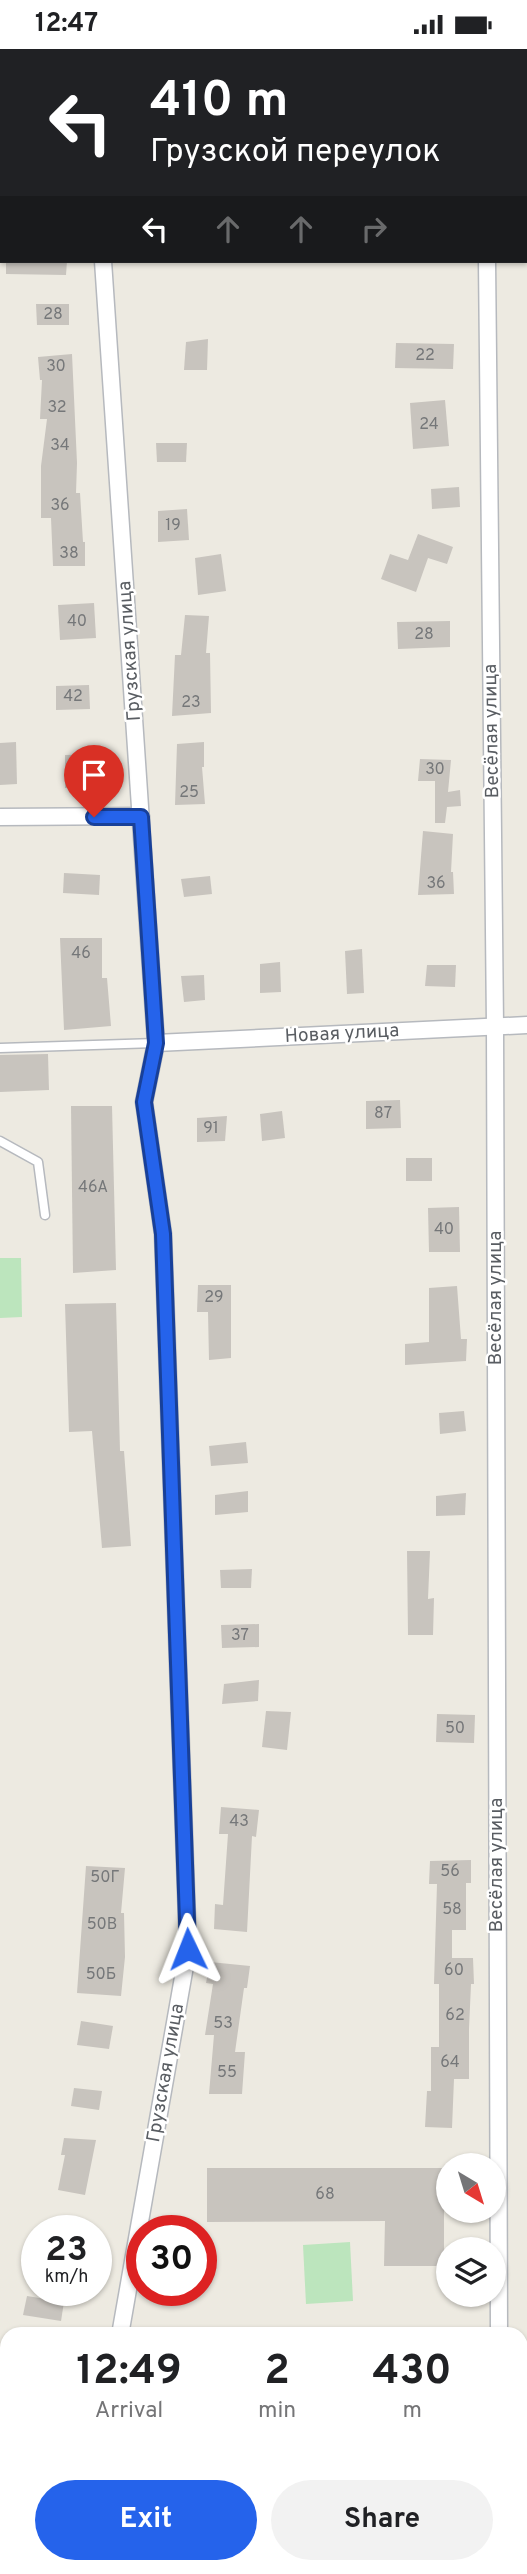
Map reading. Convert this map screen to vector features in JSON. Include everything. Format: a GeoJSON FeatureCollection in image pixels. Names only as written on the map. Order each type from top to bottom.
{"type":"FeatureCollection","features":[{"type":"Feature","properties":{"kind":"street","name":"Грузская улица"},"geometry":{"type":"LineString","coordinates":[[103,263],[156,1043],[144,1102],[163,1234],[188,1949],[121,2327]]}},
{"type":"Feature","properties":{"kind":"street","name":"Весёлая улица"},"geometry":{"type":"LineString","coordinates":[[487,263],[495,1026],[499,2327]]}},
{"type":"Feature","properties":{"kind":"street"},"geometry":{"type":"LineString","coordinates":[[0,817],[141,817]]}},
{"type":"Feature","properties":{"kind":"street","name":"Новая улица"},"geometry":{"type":"LineString","coordinates":[[156,1043],[527,1025]]}},
{"type":"Feature","properties":{"kind":"lane"},"geometry":{"type":"LineString","coordinates":[[0,1048],[156,1043]]}},
{"type":"Feature","properties":{"kind":"lane"},"geometry":{"type":"LineString","coordinates":[[0,1141],[38,1162],[46,1215]]}},
{"type":"Feature","properties":{"kind":"green space"},"geometry":{"type":"Polygon","coordinates":[[[0,1258],[21,1258],[22,1317],[0,1318],[0,1258]]]}},
{"type":"Feature","properties":{"kind":"green space"},"geometry":{"type":"Polygon","coordinates":[[[350,2242],[353,2301],[306,2304],[303,2245],[350,2242]]]}},
{"type":"Feature","properties":{"kind":"building"},"geometry":{"type":"Polygon","coordinates":[[[6,263],[67,263],[66,275],[6,274],[6,263]]]}},
{"type":"Feature","properties":{"kind":"building"},"geometry":{"type":"Polygon","coordinates":[[[36,304],[69,304],[69,325],[37,325],[36,304]]]}},
{"type":"Feature","properties":{"kind":"building"},"geometry":{"type":"Polygon","coordinates":[[[208,339],[207,370],[184,370],[186,342],[208,339]]]}},
{"type":"Feature","properties":{"kind":"building"},"geometry":{"type":"Polygon","coordinates":[[[396,343],[454,344],[453,369],[395,368],[396,343]]]}},
{"type":"Feature","properties":{"kind":"building"},"geometry":{"type":"Polygon","coordinates":[[[72,354],[76,493],[80,493],[85,566],[53,566],[51,518],[41,518],[41,466],[47,419],[40,419],[42,380],[38,357],[72,354]]]}},
{"type":"Feature","properties":{"kind":"building"},"geometry":{"type":"Polygon","coordinates":[[[445,400],[449,446],[413,449],[410,403],[445,400]]]}},
{"type":"Feature","properties":{"kind":"building"},"geometry":{"type":"Polygon","coordinates":[[[156,443],[187,443],[186,462],[157,462],[156,443]]]}},
{"type":"Feature","properties":{"kind":"building"},"geometry":{"type":"Polygon","coordinates":[[[459,487],[460,507],[432,509],[431,489],[459,487]]]}},
{"type":"Feature","properties":{"kind":"building"},"geometry":{"type":"Polygon","coordinates":[[[187,509],[189,540],[158,542],[158,511],[187,509]]]}},
{"type":"Feature","properties":{"kind":"building"},"geometry":{"type":"Polygon","coordinates":[[[418,534],[453,547],[447,564],[428,558],[416,592],[381,579],[390,554],[408,560],[418,534]]]}},
{"type":"Feature","properties":{"kind":"building"},"geometry":{"type":"Polygon","coordinates":[[[221,554],[226,591],[198,595],[195,558],[221,554]]]}},
{"type":"Feature","properties":{"kind":"building"},"geometry":{"type":"Polygon","coordinates":[[[94,603],[96,638],[60,640],[58,605],[94,603]]]}},
{"type":"Feature","properties":{"kind":"building"},"geometry":{"type":"Polygon","coordinates":[[[185,615],[209,616],[206,653],[210,653],[211,713],[172,716],[175,655],[181,655],[185,615]]]}},
{"type":"Feature","properties":{"kind":"building"},"geometry":{"type":"Polygon","coordinates":[[[450,621],[450,647],[398,649],[397,622],[450,621]]]}},
{"type":"Feature","properties":{"kind":"building"},"geometry":{"type":"Polygon","coordinates":[[[89,685],[90,709],[56,710],[56,686],[89,685]]]}},
{"type":"Feature","properties":{"kind":"building"},"geometry":{"type":"Polygon","coordinates":[[[16,742],[17,784],[0,785],[0,743],[16,742]]]}},
{"type":"Feature","properties":{"kind":"building"},"geometry":{"type":"Polygon","coordinates":[[[204,742],[202,767],[205,804],[175,805],[177,744],[204,742]]]}},
{"type":"Feature","properties":{"kind":"building"},"geometry":{"type":"Polygon","coordinates":[[[101,754],[103,787],[65,788],[65,755],[101,754]]]}},
{"type":"Feature","properties":{"kind":"building"},"geometry":{"type":"Polygon","coordinates":[[[420,759],[451,760],[448,792],[460,790],[461,806],[447,807],[445,823],[435,823],[435,781],[418,781],[420,759]]]}},
{"type":"Feature","properties":{"kind":"building"},"geometry":{"type":"Polygon","coordinates":[[[423,831],[453,834],[451,872],[454,894],[418,895],[423,831]]]}},
{"type":"Feature","properties":{"kind":"building"},"geometry":{"type":"Polygon","coordinates":[[[64,873],[100,875],[99,895],[63,893],[64,873]]]}},
{"type":"Feature","properties":{"kind":"building"},"geometry":{"type":"Polygon","coordinates":[[[210,876],[212,894],[184,897],[181,879],[210,876]]]}},
{"type":"Feature","properties":{"kind":"building"},"geometry":{"type":"Polygon","coordinates":[[[60,938],[102,938],[102,978],[107,978],[111,1026],[64,1030],[60,938]]]}},
{"type":"Feature","properties":{"kind":"building"},"geometry":{"type":"Polygon","coordinates":[[[362,949],[364,993],[347,994],[345,951],[362,949]]]}},
{"type":"Feature","properties":{"kind":"building"},"geometry":{"type":"Polygon","coordinates":[[[280,962],[281,992],[260,993],[260,964],[280,962]]]}},
{"type":"Feature","properties":{"kind":"building"},"geometry":{"type":"Polygon","coordinates":[[[427,965],[456,965],[455,987],[425,986],[427,965]]]}},
{"type":"Feature","properties":{"kind":"building"},"geometry":{"type":"Polygon","coordinates":[[[204,975],[205,1000],[184,1002],[181,976],[204,975]]]}},
{"type":"Feature","properties":{"kind":"building"},"geometry":{"type":"Polygon","coordinates":[[[48,1054],[49,1090],[0,1092],[0,1055],[48,1054]]]}},
{"type":"Feature","properties":{"kind":"building"},"geometry":{"type":"Polygon","coordinates":[[[400,1100],[401,1128],[366,1129],[366,1101],[400,1100]]]}},
{"type":"Feature","properties":{"kind":"building"},"geometry":{"type":"Polygon","coordinates":[[[71,1106],[112,1106],[116,1270],[73,1273],[71,1106]]]}},
{"type":"Feature","properties":{"kind":"building"},"geometry":{"type":"Polygon","coordinates":[[[282,1111],[285,1138],[262,1141],[260,1114],[282,1111]]]}},
{"type":"Feature","properties":{"kind":"building"},"geometry":{"type":"Polygon","coordinates":[[[227,1116],[225,1141],[197,1142],[197,1118],[227,1116]]]}},
{"type":"Feature","properties":{"kind":"building"},"geometry":{"type":"Polygon","coordinates":[[[406,1158],[432,1158],[432,1181],[406,1181],[406,1158]]]}},
{"type":"Feature","properties":{"kind":"building"},"geometry":{"type":"Polygon","coordinates":[[[459,1207],[460,1252],[429,1252],[428,1208],[459,1207]]]}},
{"type":"Feature","properties":{"kind":"building"},"geometry":{"type":"Polygon","coordinates":[[[198,1285],[231,1285],[231,1358],[209,1360],[208,1312],[197,1312],[198,1285]]]}},
{"type":"Feature","properties":{"kind":"building"},"geometry":{"type":"Polygon","coordinates":[[[457,1286],[461,1339],[467,1339],[466,1361],[405,1365],[405,1344],[429,1342],[429,1288],[457,1286]]]}},
{"type":"Feature","properties":{"kind":"building"},"geometry":{"type":"Polygon","coordinates":[[[116,1303],[120,1451],[124,1451],[131,1546],[102,1548],[92,1431],[69,1432],[65,1304],[116,1303]]]}},
{"type":"Feature","properties":{"kind":"building"},"geometry":{"type":"Polygon","coordinates":[[[464,1411],[466,1431],[440,1434],[439,1413],[464,1411]]]}},
{"type":"Feature","properties":{"kind":"building"},"geometry":{"type":"Polygon","coordinates":[[[246,1442],[248,1463],[211,1466],[209,1446],[246,1442]]]}},
{"type":"Feature","properties":{"kind":"building"},"geometry":{"type":"Polygon","coordinates":[[[248,1491],[248,1512],[215,1515],[215,1495],[248,1491]]]}},
{"type":"Feature","properties":{"kind":"building"},"geometry":{"type":"Polygon","coordinates":[[[466,1493],[465,1515],[436,1516],[436,1496],[466,1493]]]}},
{"type":"Feature","properties":{"kind":"building"},"geometry":{"type":"Polygon","coordinates":[[[407,1551],[430,1551],[428,1599],[434,1598],[433,1635],[408,1635],[407,1551]]]}},
{"type":"Feature","properties":{"kind":"building"},"geometry":{"type":"Polygon","coordinates":[[[252,1569],[251,1588],[221,1588],[220,1570],[252,1569]]]}},
{"type":"Feature","properties":{"kind":"building"},"geometry":{"type":"Polygon","coordinates":[[[259,1624],[259,1647],[222,1648],[221,1625],[259,1624]]]}},
{"type":"Feature","properties":{"kind":"building"},"geometry":{"type":"Polygon","coordinates":[[[259,1680],[258,1701],[222,1704],[224,1684],[259,1680]]]}},
{"type":"Feature","properties":{"kind":"building"},"geometry":{"type":"Polygon","coordinates":[[[266,1711],[291,1712],[287,1750],[262,1747],[266,1711]]]}},
{"type":"Feature","properties":{"kind":"building"},"geometry":{"type":"Polygon","coordinates":[[[437,1714],[475,1715],[474,1743],[436,1742],[437,1714]]]}},
{"type":"Feature","properties":{"kind":"building"},"geometry":{"type":"Polygon","coordinates":[[[221,1807],[259,1810],[256,1837],[252,1836],[247,1932],[214,1929],[215,1904],[223,1905],[228,1834],[219,1834],[221,1807]]]}},
{"type":"Feature","properties":{"kind":"building"},"geometry":{"type":"Polygon","coordinates":[[[471,1860],[471,1883],[466,1883],[466,1930],[452,1930],[452,1958],[473,1958],[469,2079],[454,2079],[452,2128],[425,2127],[427,2091],[431,2091],[431,2047],[439,2047],[439,1984],[434,1984],[437,1884],[429,1884],[430,1861],[471,1860]]]}},
{"type":"Feature","properties":{"kind":"building"},"geometry":{"type":"Polygon","coordinates":[[[86,1866],[125,1868],[121,1913],[124,1913],[125,1957],[121,1996],[77,1993],[86,1866]]]}},
{"type":"Feature","properties":{"kind":"building"},"geometry":{"type":"Polygon","coordinates":[[[210,1962],[250,1966],[247,1988],[244,1988],[235,2052],[245,2052],[242,2094],[209,2094],[214,2035],[205,2035],[213,1984],[206,1983],[210,1962]]]}},
{"type":"Feature","properties":{"kind":"building"},"geometry":{"type":"Polygon","coordinates":[[[81,2021],[113,2026],[109,2049],[77,2045],[81,2021]]]}},
{"type":"Feature","properties":{"kind":"building"},"geometry":{"type":"Polygon","coordinates":[[[74,2088],[102,2091],[99,2110],[71,2106],[74,2088]]]}},
{"type":"Feature","properties":{"kind":"building"},"geometry":{"type":"Polygon","coordinates":[[[64,2138],[96,2140],[85,2195],[58,2190],[65,2155],[61,2155],[64,2138]]]}},
{"type":"Feature","properties":{"kind":"building"},"geometry":{"type":"Polygon","coordinates":[[[207,2168],[436,2168],[436,2223],[444,2223],[444,2237],[436,2237],[436,2266],[384,2266],[385,2221],[217,2222],[217,2215],[207,2215],[207,2168]]]}},
{"type":"Feature","properties":{"kind":"building"},"geometry":{"type":"Polygon","coordinates":[[[25,2306],[63,2306],[61,2321],[23,2315],[25,2306]]]}},
{"type":"Feature","properties":{"kind":"route"},"geometry":{"type":"LineString","coordinates":[[94,817],[141,817],[156,1043],[144,1102],[163,1234],[188,1949]]}}]}
